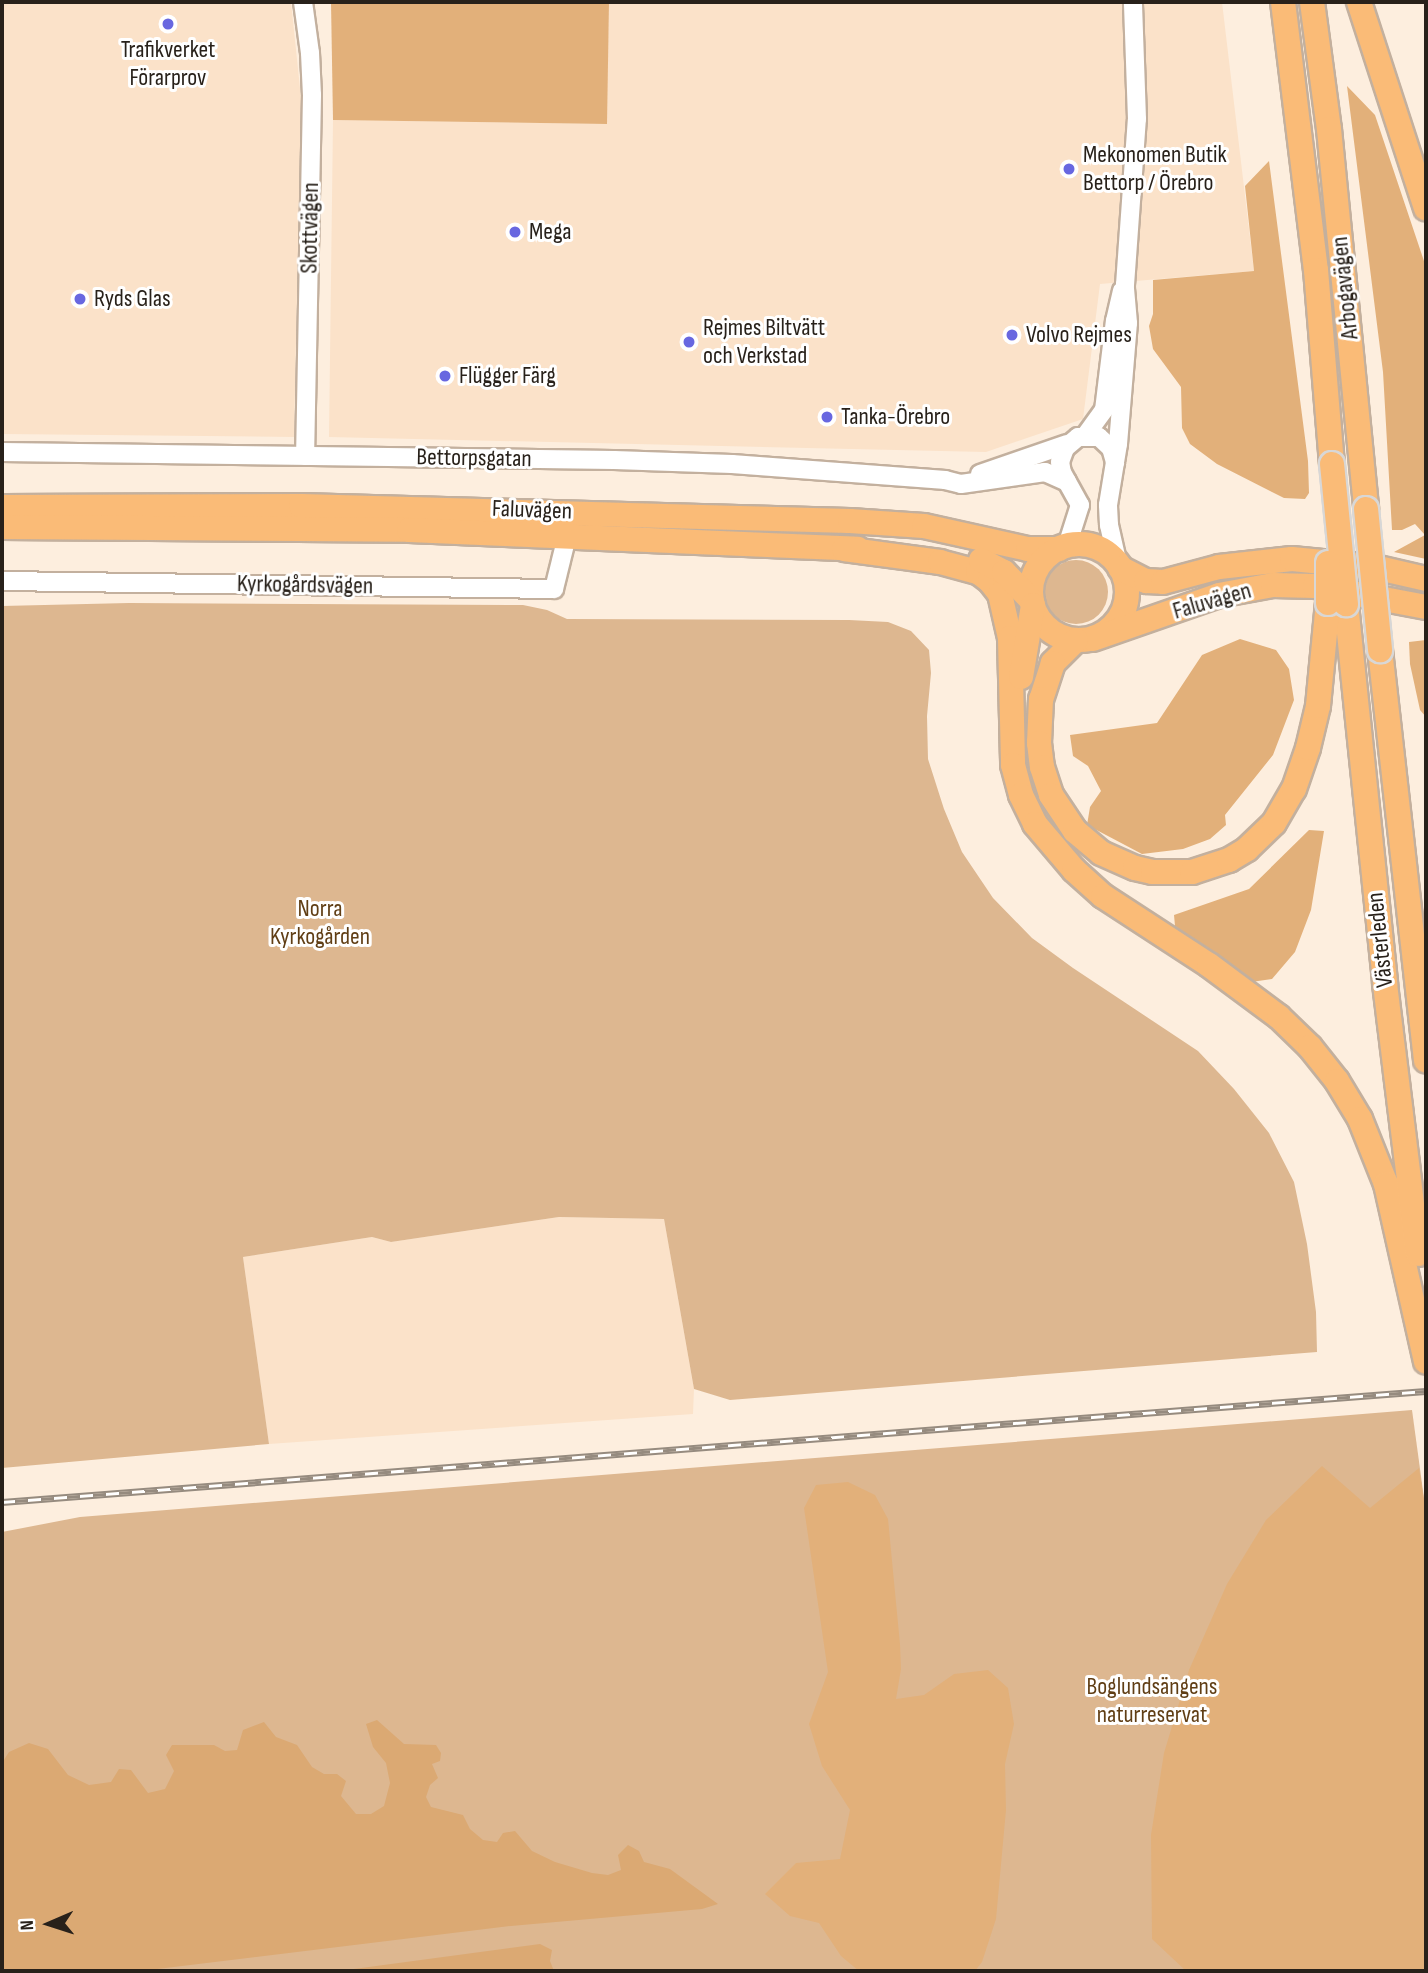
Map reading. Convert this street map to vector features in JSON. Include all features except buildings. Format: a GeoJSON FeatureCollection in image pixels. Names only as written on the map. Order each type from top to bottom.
{"type":"FeatureCollection","features":[{"type":"Feature","properties":{"kind":"highway","name":"Arbogavägen"},"geometry":{"type":"LineString","coordinates":[[1283,2],[1316,270],[1342,566]]}},
{"type":"Feature","properties":{"kind":"highway","name":"Arbogavägen"},"geometry":{"type":"LineString","coordinates":[[1312,2],[1331,142],[1375,579]]}},
{"type":"Feature","properties":{"kind":"highway"},"geometry":{"type":"LineString","coordinates":[[1359,2],[1426,208]]}},
{"type":"Feature","properties":{"kind":"highway"},"geometry":{"type":"LineString","coordinates":[[1012,716],[1029,640],[1035,572],[1045,558],[1063,547],[1094,547],[1119,566],[1126,589],[1122,613],[1108,630],[1085,639],[1053,663],[1041,699],[1039,743],[1042,767],[1051,795],[1075,831],[1101,853],[1135,868],[1153,872],[1192,872],[1211,868],[1247,849],[1274,823],[1294,789],[1318,706],[1337,604],[1332,464]]}},
{"type":"Feature","properties":{"kind":"highway","name":"Faluvägen"},"geometry":{"type":"LineString","coordinates":[[2,507],[275,517],[885,522],[956,531],[1028,549],[1063,547]]}},
{"type":"Feature","properties":{"kind":"highway","name":"Faluvägen"},"geometry":{"type":"LineString","coordinates":[[2,527],[275,517]]}},
{"type":"Feature","properties":{"kind":"highway","name":"Faluvägen"},"geometry":{"type":"LineString","coordinates":[[302,517],[567,536],[967,556],[1004,572],[1032,603]]}},
{"type":"Feature","properties":{"kind":"highway"},"geometry":{"type":"LineString","coordinates":[[844,549],[940,562],[978,572],[990,581],[1000,594],[1007,620],[1012,750],[1016,779],[1028,810],[1047,841],[1103,895],[1245,989],[1295,1032],[1324,1064],[1349,1100],[1398,1183]]}},
{"type":"Feature","properties":{"kind":"highway","name":"Faluvägen"},"geometry":{"type":"LineString","coordinates":[[1119,566],[1146,581],[1163,582],[1219,567],[1271,559],[1324,561],[1375,579]]}},
{"type":"Feature","properties":{"kind":"highway","name":"Västerleden"},"geometry":{"type":"LineString","coordinates":[[1342,566],[1337,604],[1385,984],[1398,1183],[1426,1314]]}},
{"type":"Feature","properties":{"kind":"highway"},"geometry":{"type":"LineString","coordinates":[[1375,579],[1426,579]]}},
{"type":"Feature","properties":{"kind":"highway"},"geometry":{"type":"LineString","coordinates":[[1375,579],[1426,607]]}},
{"type":"Feature","properties":{"kind":"highway","name":"Faluvägen"},"geometry":{"type":"LineString","coordinates":[[1085,639],[1250,587],[1375,579]]}},
{"type":"Feature","properties":{"kind":"highway","name":"Västerleden"},"geometry":{"type":"LineString","coordinates":[[1375,579],[1380,650],[1426,1060]]}},
{"type":"Feature","properties":{"kind":"highway"},"geometry":{"type":"LineString","coordinates":[[1032,603],[1046,627],[1060,636],[1085,639]]}},
{"type":"Feature","properties":{"kind":"highway"},"geometry":{"type":"LineString","coordinates":[[1403,1210],[1426,1363]]}},
{"type":"Feature","properties":{"kind":"street","name":"Skottvägen"},"geometry":{"type":"LineString","coordinates":[[303,2],[310,52],[312,95],[305,456]]}},
{"type":"Feature","properties":{"kind":"street"},"geometry":{"type":"LineString","coordinates":[[1119,566],[1108,515],[1128,323],[1125,285],[1138,119],[1133,2]]}},
{"type":"Feature","properties":{"kind":"street"},"geometry":{"type":"LineString","coordinates":[[1085,436],[1104,410],[1117,309],[1125,285]]}},
{"type":"Feature","properties":{"kind":"street","name":"Bettorpsgatan"},"geometry":{"type":"LineString","coordinates":[[945,480],[991,471],[1085,436]]}},
{"type":"Feature","properties":{"kind":"street"},"geometry":{"type":"LineString","coordinates":[[1085,436],[1099,437],[1107,443],[1115,462]]}},
{"type":"Feature","properties":{"kind":"street"},"geometry":{"type":"LineString","coordinates":[[1063,547],[1080,505],[1067,482],[1060,461],[1067,444]]}},
{"type":"Feature","properties":{"kind":"street","name":"Bettorpsgatan"},"geometry":{"type":"LineString","coordinates":[[2,452],[706,463],[972,484],[1045,472],[1067,482]]}},
{"type":"Feature","properties":{"kind":"street","name":"Kyrkogårdsvägen"},"geometry":{"type":"LineString","coordinates":[[2,581],[554,589],[567,536]]}},
{"type":"Feature","properties":{"kind":"shaded area"},"geometry":{"type":"Polygon","coordinates":[[[2,2],[291,2],[301,98],[294,437],[2,434],[2,2]]]}},
{"type":"Feature","properties":{"kind":"shaded area"},"geometry":{"type":"Polygon","coordinates":[[[331,2],[609,2],[607,124],[333,120],[331,2]]]}},
{"type":"Feature","properties":{"kind":"shaded area"},"geometry":{"type":"Polygon","coordinates":[[[609,2],[1222,2],[1254,271],[1100,284],[1083,419],[986,452],[329,437],[333,120],[606,124],[609,2]]]}},
{"type":"Feature","properties":{"kind":"shaded area"},"geometry":{"type":"Polygon","coordinates":[[[1347,86],[1375,115],[1426,267],[1426,559],[1394,552],[1425,535],[1415,524],[1402,530],[1392,530],[1383,372],[1347,86]]]}},
{"type":"Feature","properties":{"kind":"shaded area"},"geometry":{"type":"Polygon","coordinates":[[[1269,161],[1308,461],[1309,493],[1305,499],[1284,498],[1217,464],[1190,444],[1182,428],[1181,387],[1153,349],[1149,326],[1153,314],[1153,280],[1254,271],[1245,186],[1269,161]]]}},
{"type":"Feature","properties":{"kind":"shaded area"},"geometry":{"type":"Polygon","coordinates":[[[1240,639],[1276,650],[1289,669],[1294,700],[1273,755],[1225,815],[1226,825],[1210,839],[1183,849],[1142,854],[1087,825],[1090,807],[1101,791],[1088,766],[1073,756],[1070,735],[1157,723],[1202,655],[1240,639]]]}},
{"type":"Feature","properties":{"kind":"shaded area"},"geometry":{"type":"Polygon","coordinates":[[[1426,640],[1426,717],[1420,710],[1410,664],[1409,642],[1426,640]]]}},
{"type":"Feature","properties":{"kind":"shaded area"},"geometry":{"type":"Polygon","coordinates":[[[1309,830],[1324,831],[1311,910],[1295,952],[1272,979],[1251,982],[1175,926],[1174,915],[1249,889],[1309,830]]]}},
{"type":"Feature","properties":{"kind":"shaded area"},"geometry":{"type":"Polygon","coordinates":[[[559,1217],[664,1219],[694,1389],[693,1414],[269,1444],[243,1257],[372,1237],[391,1242],[559,1217]]]}},
{"type":"Feature","properties":{"kind":"shaded area"},"geometry":{"type":"Polygon","coordinates":[[[1322,1466],[1370,1508],[1419,1468],[1426,1513],[1426,1971],[1186,1971],[1152,1939],[1151,1835],[1164,1753],[1189,1670],[1227,1584],[1266,1520],[1322,1466]]]}},
{"type":"Feature","properties":{"kind":"shaded area"},"geometry":{"type":"Polygon","coordinates":[[[848,1482],[875,1495],[888,1519],[900,1644],[901,1669],[896,1699],[924,1695],[954,1674],[988,1670],[1008,1688],[1014,1724],[1005,1764],[1006,1810],[996,1919],[982,1962],[975,1971],[859,1971],[841,1956],[819,1923],[790,1916],[765,1894],[796,1863],[840,1859],[850,1810],[822,1766],[809,1724],[828,1672],[804,1508],[816,1485],[848,1482]]]}},
{"type":"Feature","properties":{"kind":"shaded area"},"geometry":{"type":"Polygon","coordinates":[[[377,1720],[404,1744],[436,1745],[441,1753],[440,1761],[432,1764],[438,1778],[430,1785],[426,1797],[431,1807],[463,1815],[470,1829],[483,1840],[497,1842],[503,1833],[515,1831],[532,1851],[555,1862],[608,1875],[621,1870],[618,1855],[628,1845],[639,1851],[644,1862],[670,1869],[718,1904],[702,1909],[511,1926],[141,1971],[2,1971],[2,1763],[9,1752],[29,1743],[48,1749],[68,1775],[89,1785],[111,1782],[119,1769],[131,1770],[148,1793],[165,1789],[174,1771],[166,1755],[172,1745],[214,1745],[225,1751],[237,1750],[243,1730],[264,1722],[276,1737],[297,1745],[312,1767],[324,1774],[337,1774],[346,1781],[341,1796],[356,1814],[371,1814],[384,1806],[390,1783],[386,1763],[373,1747],[366,1724],[377,1720]]]}},
{"type":"Feature","properties":{"kind":"shaded area"},"geometry":{"type":"Polygon","coordinates":[[[540,1944],[552,1950],[550,1961],[554,1971],[339,1971],[540,1944]]]}},
{"type":"Feature","properties":{"kind":"green space"},"geometry":{"type":"Polygon","coordinates":[[[1076,560],[1088,562],[1099,569],[1106,580],[1106,604],[1099,615],[1088,622],[1076,624],[1064,622],[1053,615],[1046,604],[1044,592],[1046,580],[1053,569],[1064,562],[1076,560]]]}},
{"type":"Feature","properties":{"kind":"green space","name":"Norra Kyrkogården"},"geometry":{"type":"Polygon","coordinates":[[[129,603],[523,605],[547,610],[567,619],[849,620],[888,622],[911,631],[929,650],[931,673],[927,716],[928,759],[944,809],[962,852],[993,898],[1032,938],[1198,1051],[1234,1089],[1269,1133],[1294,1182],[1307,1244],[1316,1312],[1317,1352],[730,1400],[694,1389],[664,1219],[559,1217],[391,1242],[372,1237],[243,1257],[269,1444],[2,1468],[2,606],[129,603]]]}},
{"type":"Feature","properties":{"kind":"green space","name":"Boglundsängens naturreservat"},"geometry":{"type":"Polygon","coordinates":[[[1412,1410],[1426,1513],[1426,1971],[2,1971],[2,1532],[80,1517],[1412,1410]]]}},
{"type":"Feature","properties":{"kind":"railway"},"geometry":{"type":"LineString","coordinates":[[2,1502],[1426,1391]]}},
{"type":"Feature","properties":{"kind":"place","name":"Trafikverket Förarprov"},"geometry":{"type":"Point","coordinates":[168,24]}},
{"type":"Feature","properties":{"kind":"place","name":"Mekonomen Butik Bettorp / Örebro"},"geometry":{"type":"Point","coordinates":[1069,169]}},
{"type":"Feature","properties":{"kind":"place","name":"Mega"},"geometry":{"type":"Point","coordinates":[515,232]}},
{"type":"Feature","properties":{"kind":"place","name":"Ryds Glas"},"geometry":{"type":"Point","coordinates":[80,299]}},
{"type":"Feature","properties":{"kind":"place","name":"Volvo Rejmes"},"geometry":{"type":"Point","coordinates":[1012,335]}},
{"type":"Feature","properties":{"kind":"place","name":"Rejmes Biltvätt och Verkstad"},"geometry":{"type":"Point","coordinates":[689,342]}},
{"type":"Feature","properties":{"kind":"place","name":"Flügger Färg"},"geometry":{"type":"Point","coordinates":[445,376]}},
{"type":"Feature","properties":{"kind":"place","name":"Tanka-Örebro"},"geometry":{"type":"Point","coordinates":[827,417]}}]}
